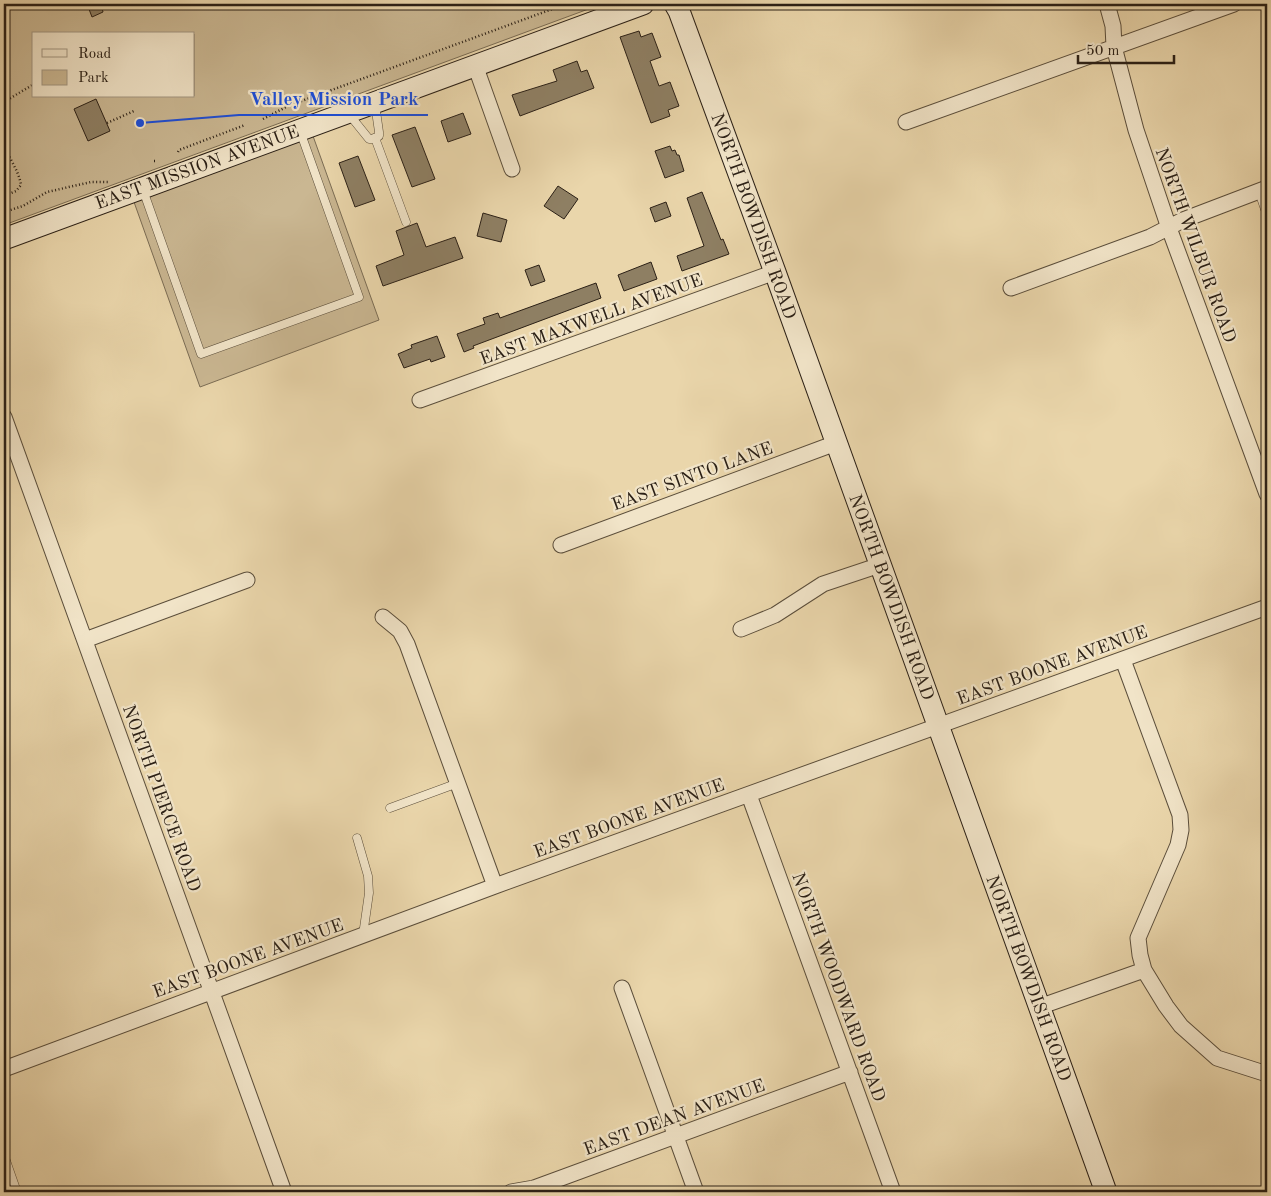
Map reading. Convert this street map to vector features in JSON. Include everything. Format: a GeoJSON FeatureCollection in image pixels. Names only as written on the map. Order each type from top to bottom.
{"type":"FeatureCollection","features":[{"type":"Feature","properties":{"kind":"street","name":"EAST MISSION AVENUE"},"geometry":{"type":"LineString","coordinates":[[4,238],[643,4]]}},
{"type":"Feature","properties":{"kind":"street","name":"NORTH BOWDISH ROAD"},"geometry":{"type":"LineString","coordinates":[[675,4],[679,10],[775,272],[1106,1192]]}},
{"type":"Feature","properties":{"kind":"street","name":"NORTH WILBUR ROAD"},"geometry":{"type":"LineString","coordinates":[[1107,4],[1113,26],[1114,47],[1136,130],[1169,228],[1261,458],[1267,494]]}},
{"type":"Feature","properties":{"kind":"street"},"geometry":{"type":"LineString","coordinates":[[906,122],[1234,4]]}},
{"type":"Feature","properties":{"kind":"street"},"geometry":{"type":"LineString","coordinates":[[475,65],[512,169]]}},
{"type":"Feature","properties":{"kind":"street"},"geometry":{"type":"LineString","coordinates":[[1011,288],[1150,236],[1183,220],[1263,190]]}},
{"type":"Feature","properties":{"kind":"street","name":"EAST MAXWELL AVENUE"},"geometry":{"type":"LineString","coordinates":[[420,400],[775,272]]}},
{"type":"Feature","properties":{"kind":"street","name":"NORTH PIERCE ROAD"},"geometry":{"type":"LineString","coordinates":[[5,425],[85,640],[284,1192]]}},
{"type":"Feature","properties":{"kind":"street","name":"EAST SINTO LANE"},"geometry":{"type":"LineString","coordinates":[[560,545],[836,442]]}},
{"type":"Feature","properties":{"kind":"street"},"geometry":{"type":"LineString","coordinates":[[741,629],[775,615],[823,584],[880,565]]}},
{"type":"Feature","properties":{"kind":"street"},"geometry":{"type":"LineString","coordinates":[[85,640],[247,580]]}},
{"type":"Feature","properties":{"kind":"street","name":"EAST BOONE AVENUE"},"geometry":{"type":"LineString","coordinates":[[4,1069],[495,886],[749,796],[1267,606]]}},
{"type":"Feature","properties":{"kind":"street"},"geometry":{"type":"LineString","coordinates":[[383,618],[400,631],[407,644],[495,886]]}},
{"type":"Feature","properties":{"kind":"street"},"geometry":{"type":"LineString","coordinates":[[1123,660],[1180,815],[1181,830],[1178,845],[1138,938],[1144,970],[1181,1026],[1217,1058],[1267,1074]]}},
{"type":"Feature","properties":{"kind":"street","name":"NORTH WOODWARD ROAD"},"geometry":{"type":"LineString","coordinates":[[749,796],[893,1192]]}},
{"type":"Feature","properties":{"kind":"street"},"geometry":{"type":"LineString","coordinates":[[1039,1007],[1144,970]]}},
{"type":"Feature","properties":{"kind":"street"},"geometry":{"type":"LineString","coordinates":[[622,988],[696,1192]]}},
{"type":"Feature","properties":{"kind":"street","name":"EAST DEAN AVENUE"},"geometry":{"type":"LineString","coordinates":[[511,1192],[534,1188],[850,1072]]}},
{"type":"Feature","properties":{"kind":"lane"},"geometry":{"type":"LineString","coordinates":[[346,112],[369,139],[375,138],[379,136],[379,132],[374,102]]}},
{"type":"Feature","properties":{"kind":"lane"},"geometry":{"type":"LineString","coordinates":[[142,187],[201,354],[359,297],[299,129]]}},
{"type":"Feature","properties":{"kind":"lane"},"geometry":{"type":"LineString","coordinates":[[375,138],[406,222]]}},
{"type":"Feature","properties":{"kind":"lane"},"geometry":{"type":"LineString","coordinates":[[1263,190],[1267,215]]}},
{"type":"Feature","properties":{"kind":"lane"},"geometry":{"type":"LineString","coordinates":[[390,808],[458,783]]}},
{"type":"Feature","properties":{"kind":"lane"},"geometry":{"type":"LineString","coordinates":[[357,838],[368,876],[363,935]]}},
{"type":"Feature","properties":{"kind":"lane"},"geometry":{"type":"LineString","coordinates":[[4,1155],[17,1192]]}},
{"type":"Feature","properties":{"kind":"path"},"geometry":{"type":"LineString","coordinates":[[552,9],[555,4]]}},
{"type":"Feature","properties":{"kind":"path"},"geometry":{"type":"LineString","coordinates":[[262,119],[288,106],[566,4]]}},
{"type":"Feature","properties":{"kind":"path"},"geometry":{"type":"LineString","coordinates":[[4,102],[32,85]]}},
{"type":"Feature","properties":{"kind":"path"},"geometry":{"type":"LineString","coordinates":[[107,123],[134,111]]}},
{"type":"Feature","properties":{"kind":"path"},"geometry":{"type":"LineString","coordinates":[[178,152],[245,125]]}},
{"type":"Feature","properties":{"kind":"path"},"geometry":{"type":"LineString","coordinates":[[4,130],[6,150],[20,185],[16,191],[4,196]]}},
{"type":"Feature","properties":{"kind":"path"},"geometry":{"type":"LineString","coordinates":[[4,212],[23,206],[47,192],[91,182],[112,182]]}},
{"type":"Feature","properties":{"kind":"green space"},"geometry":{"type":"Polygon","coordinates":[[[4,4],[602,4],[4,225],[4,4]]]}},
{"type":"Feature","properties":{"kind":"green space"},"geometry":{"type":"Polygon","coordinates":[[[313,136],[379,320],[200,387],[134,202],[313,136]]]}},
{"type":"Feature","properties":{"kind":"building"},"geometry":{"type":"Polygon","coordinates":[[[87,4],[101,4],[103,12],[92,17],[87,4]]]}},
{"type":"Feature","properties":{"kind":"building"},"geometry":{"type":"Polygon","coordinates":[[[639,31],[641,37],[652,33],[661,57],[650,61],[659,86],[670,82],[679,106],[668,110],[670,116],[651,123],[620,37],[639,31]]]}},
{"type":"Feature","properties":{"kind":"building"},"geometry":{"type":"Polygon","coordinates":[[[577,61],[581,72],[587,70],[594,88],[520,116],[512,95],[557,81],[553,70],[577,61]]]}},
{"type":"Feature","properties":{"kind":"building"},"geometry":{"type":"Polygon","coordinates":[[[96,99],[110,131],[88,141],[74,109],[96,99]]]}},
{"type":"Feature","properties":{"kind":"building"},"geometry":{"type":"Polygon","coordinates":[[[463,113],[471,134],[448,142],[441,121],[463,113]]]}},
{"type":"Feature","properties":{"kind":"building"},"geometry":{"type":"Polygon","coordinates":[[[415,127],[435,179],[412,187],[392,135],[415,127]]]}},
{"type":"Feature","properties":{"kind":"building"},"geometry":{"type":"Polygon","coordinates":[[[670,146],[672,151],[675,150],[677,155],[679,155],[684,171],[665,178],[655,151],[670,146]]]}},
{"type":"Feature","properties":{"kind":"building"},"geometry":{"type":"Polygon","coordinates":[[[358,156],[375,200],[355,207],[339,163],[358,156]]]}},
{"type":"Feature","properties":{"kind":"building"},"geometry":{"type":"Polygon","coordinates":[[[558,186],[578,199],[564,219],[544,206],[558,186]]]}},
{"type":"Feature","properties":{"kind":"building"},"geometry":{"type":"Polygon","coordinates":[[[702,192],[721,240],[723,239],[729,254],[682,271],[677,256],[704,246],[687,198],[702,192]]]}},
{"type":"Feature","properties":{"kind":"building"},"geometry":{"type":"Polygon","coordinates":[[[666,202],[671,216],[655,222],[650,208],[666,202]]]}},
{"type":"Feature","properties":{"kind":"building"},"geometry":{"type":"Polygon","coordinates":[[[483,213],[507,220],[501,242],[477,236],[483,213]]]}},
{"type":"Feature","properties":{"kind":"building"},"geometry":{"type":"Polygon","coordinates":[[[417,223],[426,247],[455,237],[463,258],[383,286],[376,266],[404,255],[396,231],[417,223]]]}},
{"type":"Feature","properties":{"kind":"building"},"geometry":{"type":"Polygon","coordinates":[[[651,262],[657,279],[624,291],[618,275],[651,262]]]}},
{"type":"Feature","properties":{"kind":"building"},"geometry":{"type":"Polygon","coordinates":[[[539,265],[545,281],[531,286],[525,270],[539,265]]]}},
{"type":"Feature","properties":{"kind":"building"},"geometry":{"type":"Polygon","coordinates":[[[596,283],[601,298],[473,346],[474,348],[464,352],[457,334],[485,324],[483,318],[498,313],[500,318],[596,283]]]}},
{"type":"Feature","properties":{"kind":"building"},"geometry":{"type":"Polygon","coordinates":[[[437,336],[445,357],[431,362],[430,359],[404,368],[398,354],[412,348],[411,345],[437,336]]]}},
{"type":"Feature","properties":{"kind":"place","name":"Valley Mission Park"},"geometry":{"type":"Point","coordinates":[140,123]}}]}
